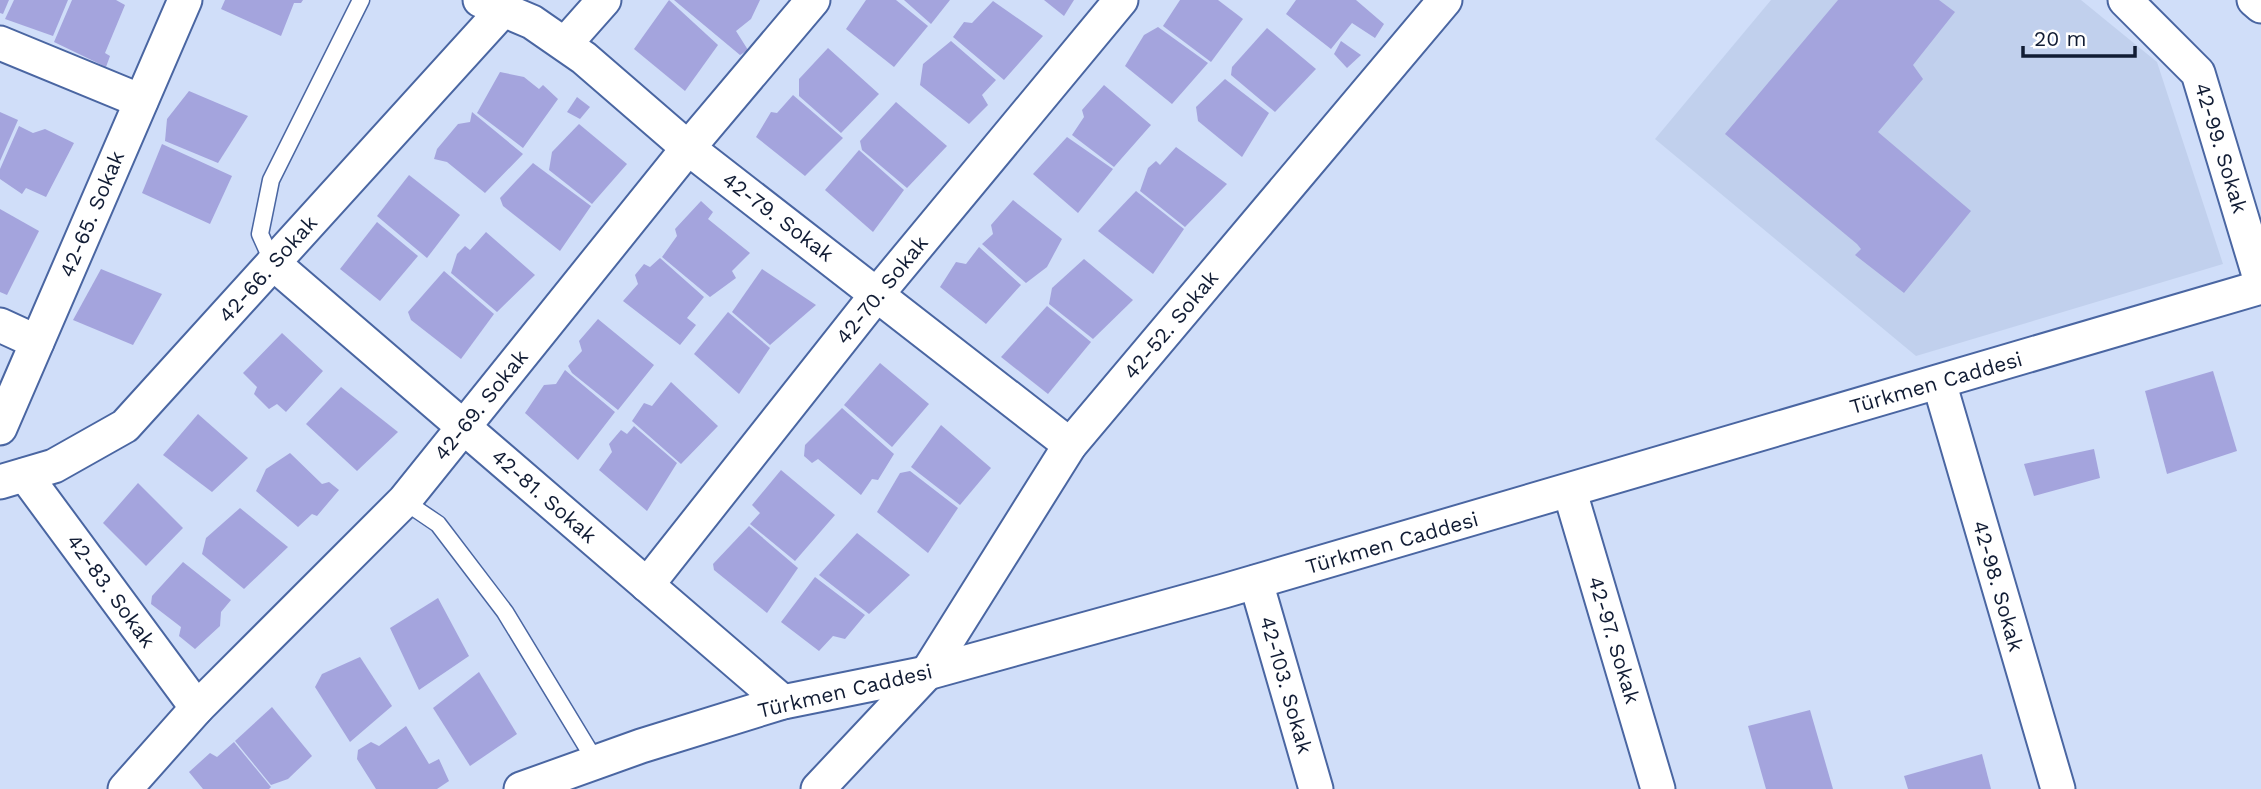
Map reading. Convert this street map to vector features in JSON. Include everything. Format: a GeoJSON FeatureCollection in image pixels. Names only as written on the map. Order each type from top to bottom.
{"type":"FeatureCollection","features":[{"type":"Feature","properties":{"kind":"street","name":"42-65. Sokak"},"geometry":{"type":"LineString","coordinates":[[0,428],[185,0]]}},
{"type":"Feature","properties":{"kind":"street","name":"42-69. Sokak"},"geometry":{"type":"LineString","coordinates":[[125,789],[197,708],[404,501],[688,148],[813,0]]}},
{"type":"Feature","properties":{"kind":"street","name":"42-70. Sokak"},"geometry":{"type":"LineString","coordinates":[[647,585],[878,293],[1121,0]]}},
{"type":"Feature","properties":{"kind":"street","name":"42-52. Sokak"},"geometry":{"type":"LineString","coordinates":[[818,789],[927,673],[1070,445],[1445,0]]}},
{"type":"Feature","properties":{"kind":"street","name":"42-99. Sokak"},"geometry":{"type":"LineString","coordinates":[[2125,0],[2198,73],[2261,285]]}},
{"type":"Feature","properties":{"kind":"street"},"geometry":{"type":"LineString","coordinates":[[2254,0],[2261,6]]}},
{"type":"Feature","properties":{"kind":"street"},"geometry":{"type":"LineString","coordinates":[[565,44],[602,1]]}},
{"type":"Feature","properties":{"kind":"street","name":"42-66. Sokak"},"geometry":{"type":"LineString","coordinates":[[12,478],[54,467],[125,426],[273,263],[492,5]]}},
{"type":"Feature","properties":{"kind":"street","name":"42-79. Sokak"},"geometry":{"type":"LineString","coordinates":[[492,5],[532,22],[565,44],[688,148],[878,293],[1070,445]]}},
{"type":"Feature","properties":{"kind":"street"},"geometry":{"type":"LineString","coordinates":[[0,43],[141,101]]}},
{"type":"Feature","properties":{"kind":"street","name":"42-81. Sokak"},"geometry":{"type":"LineString","coordinates":[[273,263],[783,702]]}},
{"type":"Feature","properties":{"kind":"street","name":"Türkmen Caddesi"},"geometry":{"type":"LineString","coordinates":[[521,789],[783,702],[927,673],[1256,582],[1570,492],[2261,285]]}},
{"type":"Feature","properties":{"kind":"street"},"geometry":{"type":"LineString","coordinates":[[0,325],[37,342]]}},
{"type":"Feature","properties":{"kind":"street","name":"42-98. Sokak"},"geometry":{"type":"LineString","coordinates":[[1939,382],[2058,789]]}},
{"type":"Feature","properties":{"kind":"street","name":"42-83. Sokak"},"geometry":{"type":"LineString","coordinates":[[12,478],[197,708]]}},
{"type":"Feature","properties":{"kind":"street","name":"42-97. Sokak"},"geometry":{"type":"LineString","coordinates":[[1570,492],[1658,789]]}},
{"type":"Feature","properties":{"kind":"street","name":"42-103. Sokak"},"geometry":{"type":"LineString","coordinates":[[1256,582],[1316,789]]}},
{"type":"Feature","properties":{"kind":"lane"},"geometry":{"type":"LineString","coordinates":[[273,263],[260,234],[271,180],[361,0]]}},
{"type":"Feature","properties":{"kind":"lane"},"geometry":{"type":"LineString","coordinates":[[404,501],[438,524],[505,612],[596,762]]}},
{"type":"Feature","properties":{"kind":"shaded area"},"geometry":{"type":"Polygon","coordinates":[[[1771,0],[2081,0],[2157,62],[2223,264],[1916,356],[1655,139],[1771,0]]]}},
{"type":"Feature","properties":{"kind":"building"},"geometry":{"type":"Polygon","coordinates":[[[0,0],[9,0],[3,14],[0,13],[0,0]]]}},
{"type":"Feature","properties":{"kind":"building"},"geometry":{"type":"Polygon","coordinates":[[[14,0],[68,0],[53,36],[5,19],[14,0]]]}},
{"type":"Feature","properties":{"kind":"building"},"geometry":{"type":"Polygon","coordinates":[[[72,0],[116,0],[125,5],[105,53],[110,56],[106,67],[54,42],[72,0]]]}},
{"type":"Feature","properties":{"kind":"building"},"geometry":{"type":"Polygon","coordinates":[[[225,0],[303,0],[301,3],[294,3],[281,36],[221,9],[225,0]]]}},
{"type":"Feature","properties":{"kind":"building"},"geometry":{"type":"Polygon","coordinates":[[[669,0],[718,45],[685,91],[634,49],[669,0]]]}},
{"type":"Feature","properties":{"kind":"building"},"geometry":{"type":"Polygon","coordinates":[[[674,0],[760,0],[751,19],[736,31],[748,50],[740,55],[674,0]]]}},
{"type":"Feature","properties":{"kind":"building"},"geometry":{"type":"Polygon","coordinates":[[[866,0],[896,0],[928,26],[894,67],[846,29],[866,0]]]}},
{"type":"Feature","properties":{"kind":"building"},"geometry":{"type":"Polygon","coordinates":[[[904,0],[950,0],[931,24],[904,0]]]}},
{"type":"Feature","properties":{"kind":"building"},"geometry":{"type":"Polygon","coordinates":[[[1044,0],[1074,0],[1064,16],[1044,0]]]}},
{"type":"Feature","properties":{"kind":"building"},"geometry":{"type":"Polygon","coordinates":[[[1180,0],[1218,0],[1243,19],[1211,62],[1163,26],[1180,0]]]}},
{"type":"Feature","properties":{"kind":"building"},"geometry":{"type":"Polygon","coordinates":[[[1296,0],[1356,0],[1384,24],[1375,38],[1352,23],[1331,49],[1286,14],[1296,0]]]}},
{"type":"Feature","properties":{"kind":"building"},"geometry":{"type":"Polygon","coordinates":[[[1838,0],[1939,0],[1955,12],[1913,65],[1923,79],[1878,132],[1971,211],[1904,293],[1855,255],[1861,249],[1857,244],[1725,134],[1838,0]]]}},
{"type":"Feature","properties":{"kind":"building"},"geometry":{"type":"Polygon","coordinates":[[[993,1],[1043,36],[1004,80],[953,37],[964,22],[972,23],[993,1]]]}},
{"type":"Feature","properties":{"kind":"building"},"geometry":{"type":"Polygon","coordinates":[[[1158,27],[1208,63],[1172,104],[1125,66],[1144,35],[1158,27]]]}},
{"type":"Feature","properties":{"kind":"building"},"geometry":{"type":"Polygon","coordinates":[[[1267,28],[1316,69],[1275,112],[1231,75],[1232,67],[1267,28]]]}},
{"type":"Feature","properties":{"kind":"building"},"geometry":{"type":"Polygon","coordinates":[[[951,41],[996,80],[982,95],[988,105],[969,124],[920,85],[923,64],[951,41]]]}},
{"type":"Feature","properties":{"kind":"building"},"geometry":{"type":"Polygon","coordinates":[[[1341,41],[1361,55],[1347,68],[1334,54],[1341,41]]]}},
{"type":"Feature","properties":{"kind":"building"},"geometry":{"type":"Polygon","coordinates":[[[828,48],[879,94],[841,133],[799,96],[799,79],[828,48]]]}},
{"type":"Feature","properties":{"kind":"building"},"geometry":{"type":"Polygon","coordinates":[[[500,72],[524,77],[539,89],[543,85],[558,99],[523,148],[477,113],[500,72]]]}},
{"type":"Feature","properties":{"kind":"building"},"geometry":{"type":"Polygon","coordinates":[[[1225,79],[1269,113],[1242,157],[1198,121],[1196,107],[1225,79]]]}},
{"type":"Feature","properties":{"kind":"building"},"geometry":{"type":"Polygon","coordinates":[[[1104,85],[1151,125],[1114,167],[1072,135],[1084,117],[1082,110],[1104,85]]]}},
{"type":"Feature","properties":{"kind":"building"},"geometry":{"type":"Polygon","coordinates":[[[189,91],[248,116],[218,163],[165,141],[167,119],[189,91]]]}},
{"type":"Feature","properties":{"kind":"building"},"geometry":{"type":"Polygon","coordinates":[[[793,95],[843,138],[805,176],[756,137],[771,112],[777,113],[793,95]]]}},
{"type":"Feature","properties":{"kind":"building"},"geometry":{"type":"Polygon","coordinates":[[[577,97],[590,107],[580,119],[567,112],[577,97]]]}},
{"type":"Feature","properties":{"kind":"building"},"geometry":{"type":"Polygon","coordinates":[[[896,102],[947,146],[907,188],[862,150],[860,141],[896,102]]]}},
{"type":"Feature","properties":{"kind":"building"},"geometry":{"type":"Polygon","coordinates":[[[0,112],[18,120],[0,161],[0,112]]]}},
{"type":"Feature","properties":{"kind":"building"},"geometry":{"type":"Polygon","coordinates":[[[472,112],[523,154],[485,193],[447,162],[434,159],[437,149],[458,124],[470,122],[472,112]]]}},
{"type":"Feature","properties":{"kind":"building"},"geometry":{"type":"Polygon","coordinates":[[[579,124],[627,164],[592,204],[549,170],[552,152],[579,124]]]}},
{"type":"Feature","properties":{"kind":"building"},"geometry":{"type":"Polygon","coordinates":[[[19,126],[33,133],[45,129],[74,143],[46,197],[26,188],[22,194],[0,179],[0,169],[19,126]]]}},
{"type":"Feature","properties":{"kind":"building"},"geometry":{"type":"Polygon","coordinates":[[[1067,137],[1113,169],[1078,213],[1033,174],[1067,137]]]}},
{"type":"Feature","properties":{"kind":"building"},"geometry":{"type":"Polygon","coordinates":[[[162,144],[232,176],[210,224],[142,193],[162,144]]]}},
{"type":"Feature","properties":{"kind":"building"},"geometry":{"type":"Polygon","coordinates":[[[1176,147],[1227,184],[1185,227],[1140,191],[1148,168],[1156,161],[1160,165],[1176,147]]]}},
{"type":"Feature","properties":{"kind":"building"},"geometry":{"type":"Polygon","coordinates":[[[859,150],[904,190],[873,232],[825,190],[859,150]]]}},
{"type":"Feature","properties":{"kind":"building"},"geometry":{"type":"Polygon","coordinates":[[[533,163],[591,206],[560,251],[503,206],[500,198],[533,163]]]}},
{"type":"Feature","properties":{"kind":"building"},"geometry":{"type":"Polygon","coordinates":[[[409,175],[460,215],[427,258],[377,216],[409,175]]]}},
{"type":"Feature","properties":{"kind":"building"},"geometry":{"type":"Polygon","coordinates":[[[1136,191],[1184,229],[1153,274],[1098,231],[1136,191]]]}},
{"type":"Feature","properties":{"kind":"building"},"geometry":{"type":"Polygon","coordinates":[[[1013,200],[1062,239],[1047,267],[1026,283],[982,244],[993,234],[991,225],[1013,200]]]}},
{"type":"Feature","properties":{"kind":"building"},"geometry":{"type":"Polygon","coordinates":[[[701,201],[713,212],[708,219],[750,253],[732,271],[736,278],[710,297],[662,257],[677,236],[675,229],[701,201]]]}},
{"type":"Feature","properties":{"kind":"building"},"geometry":{"type":"Polygon","coordinates":[[[0,209],[39,231],[7,295],[0,292],[0,209]]]}},
{"type":"Feature","properties":{"kind":"building"},"geometry":{"type":"Polygon","coordinates":[[[377,222],[418,256],[380,301],[340,269],[377,222]]]}},
{"type":"Feature","properties":{"kind":"building"},"geometry":{"type":"Polygon","coordinates":[[[486,232],[535,275],[497,312],[451,273],[457,254],[465,246],[470,250],[486,232]]]}},
{"type":"Feature","properties":{"kind":"building"},"geometry":{"type":"Polygon","coordinates":[[[979,247],[1021,285],[986,324],[940,287],[956,262],[966,264],[979,247]]]}},
{"type":"Feature","properties":{"kind":"building"},"geometry":{"type":"Polygon","coordinates":[[[660,258],[704,297],[687,318],[696,325],[680,345],[623,301],[638,284],[635,275],[644,264],[650,267],[660,258]]]}},
{"type":"Feature","properties":{"kind":"building"},"geometry":{"type":"Polygon","coordinates":[[[1084,259],[1133,300],[1093,339],[1049,304],[1052,288],[1084,259]]]}},
{"type":"Feature","properties":{"kind":"building"},"geometry":{"type":"Polygon","coordinates":[[[101,269],[162,294],[133,345],[73,320],[101,269]]]}},
{"type":"Feature","properties":{"kind":"building"},"geometry":{"type":"Polygon","coordinates":[[[762,269],[816,305],[770,345],[732,312],[762,269]]]}},
{"type":"Feature","properties":{"kind":"building"},"geometry":{"type":"Polygon","coordinates":[[[444,271],[494,314],[461,359],[411,320],[408,312],[444,271]]]}},
{"type":"Feature","properties":{"kind":"building"},"geometry":{"type":"Polygon","coordinates":[[[1047,306],[1091,342],[1048,394],[1001,357],[1047,306]]]}},
{"type":"Feature","properties":{"kind":"building"},"geometry":{"type":"Polygon","coordinates":[[[728,312],[770,348],[739,394],[694,354],[728,312]]]}},
{"type":"Feature","properties":{"kind":"building"},"geometry":{"type":"Polygon","coordinates":[[[598,319],[654,365],[618,410],[572,373],[568,366],[582,351],[579,341],[598,319]]]}},
{"type":"Feature","properties":{"kind":"building"},"geometry":{"type":"Polygon","coordinates":[[[282,333],[323,371],[286,412],[277,404],[269,409],[254,394],[257,387],[243,373],[282,333]]]}},
{"type":"Feature","properties":{"kind":"building"},"geometry":{"type":"Polygon","coordinates":[[[880,363],[929,404],[892,447],[844,405],[880,363]]]}},
{"type":"Feature","properties":{"kind":"building"},"geometry":{"type":"Polygon","coordinates":[[[565,370],[615,412],[578,460],[525,413],[544,385],[556,384],[565,370]]]}},
{"type":"Feature","properties":{"kind":"building"},"geometry":{"type":"Polygon","coordinates":[[[2213,371],[2237,451],[2167,474],[2145,391],[2213,371]]]}},
{"type":"Feature","properties":{"kind":"building"},"geometry":{"type":"Polygon","coordinates":[[[671,382],[718,426],[681,464],[632,421],[644,403],[652,406],[671,382]]]}},
{"type":"Feature","properties":{"kind":"building"},"geometry":{"type":"Polygon","coordinates":[[[341,387],[398,432],[357,471],[306,424],[341,387]]]}},
{"type":"Feature","properties":{"kind":"building"},"geometry":{"type":"Polygon","coordinates":[[[842,408],[894,454],[878,480],[872,479],[861,495],[818,459],[812,463],[804,456],[805,445],[842,408]]]}},
{"type":"Feature","properties":{"kind":"building"},"geometry":{"type":"Polygon","coordinates":[[[198,414],[248,458],[212,492],[163,455],[198,414]]]}},
{"type":"Feature","properties":{"kind":"building"},"geometry":{"type":"Polygon","coordinates":[[[941,425],[991,468],[960,505],[911,467],[941,425]]]}},
{"type":"Feature","properties":{"kind":"building"},"geometry":{"type":"Polygon","coordinates":[[[634,426],[677,463],[647,511],[599,470],[612,452],[609,444],[621,430],[627,434],[634,426]]]}},
{"type":"Feature","properties":{"kind":"building"},"geometry":{"type":"Polygon","coordinates":[[[2094,449],[2100,478],[2034,496],[2024,464],[2094,449]]]}},
{"type":"Feature","properties":{"kind":"building"},"geometry":{"type":"Polygon","coordinates":[[[290,453],[322,484],[329,482],[339,490],[317,516],[312,514],[298,527],[256,491],[266,469],[290,453]]]}},
{"type":"Feature","properties":{"kind":"building"},"geometry":{"type":"Polygon","coordinates":[[[781,470],[835,515],[795,561],[750,524],[760,513],[752,505],[781,470]]]}},
{"type":"Feature","properties":{"kind":"building"},"geometry":{"type":"Polygon","coordinates":[[[910,471],[958,508],[928,553],[877,512],[900,473],[910,471]]]}},
{"type":"Feature","properties":{"kind":"building"},"geometry":{"type":"Polygon","coordinates":[[[138,483],[183,528],[146,566],[103,523],[138,483]]]}},
{"type":"Feature","properties":{"kind":"building"},"geometry":{"type":"Polygon","coordinates":[[[240,508],[288,547],[244,589],[202,554],[206,538],[240,508]]]}},
{"type":"Feature","properties":{"kind":"building"},"geometry":{"type":"Polygon","coordinates":[[[749,526],[798,568],[767,613],[714,570],[713,564],[749,526]]]}},
{"type":"Feature","properties":{"kind":"building"},"geometry":{"type":"Polygon","coordinates":[[[857,533],[910,575],[869,614],[819,575],[857,533]]]}},
{"type":"Feature","properties":{"kind":"building"},"geometry":{"type":"Polygon","coordinates":[[[183,562],[231,600],[221,612],[220,626],[195,649],[179,636],[181,627],[151,604],[152,596],[183,562]]]}},
{"type":"Feature","properties":{"kind":"building"},"geometry":{"type":"Polygon","coordinates":[[[815,577],[865,615],[845,639],[833,636],[819,651],[781,622],[815,577]]]}},
{"type":"Feature","properties":{"kind":"building"},"geometry":{"type":"Polygon","coordinates":[[[438,598],[469,656],[419,690],[390,628],[438,598]]]}},
{"type":"Feature","properties":{"kind":"building"},"geometry":{"type":"Polygon","coordinates":[[[360,657],[392,706],[350,742],[315,687],[322,674],[360,657]]]}},
{"type":"Feature","properties":{"kind":"building"},"geometry":{"type":"Polygon","coordinates":[[[479,672],[517,734],[470,766],[433,708],[479,672]]]}},
{"type":"Feature","properties":{"kind":"building"},"geometry":{"type":"Polygon","coordinates":[[[272,707],[312,756],[288,779],[271,785],[235,741],[272,707]]]}},
{"type":"Feature","properties":{"kind":"building"},"geometry":{"type":"Polygon","coordinates":[[[1810,710],[1833,789],[1766,789],[1748,726],[1810,710]]]}},
{"type":"Feature","properties":{"kind":"building"},"geometry":{"type":"Polygon","coordinates":[[[406,726],[429,764],[439,759],[449,781],[437,789],[376,789],[357,759],[358,750],[371,742],[379,746],[406,726]]]}},
{"type":"Feature","properties":{"kind":"building"},"geometry":{"type":"Polygon","coordinates":[[[234,742],[271,787],[269,789],[203,789],[189,772],[210,753],[217,757],[234,742]]]}},
{"type":"Feature","properties":{"kind":"building"},"geometry":{"type":"Polygon","coordinates":[[[1982,754],[1991,789],[1908,789],[1904,776],[1982,754]]]}}]}
